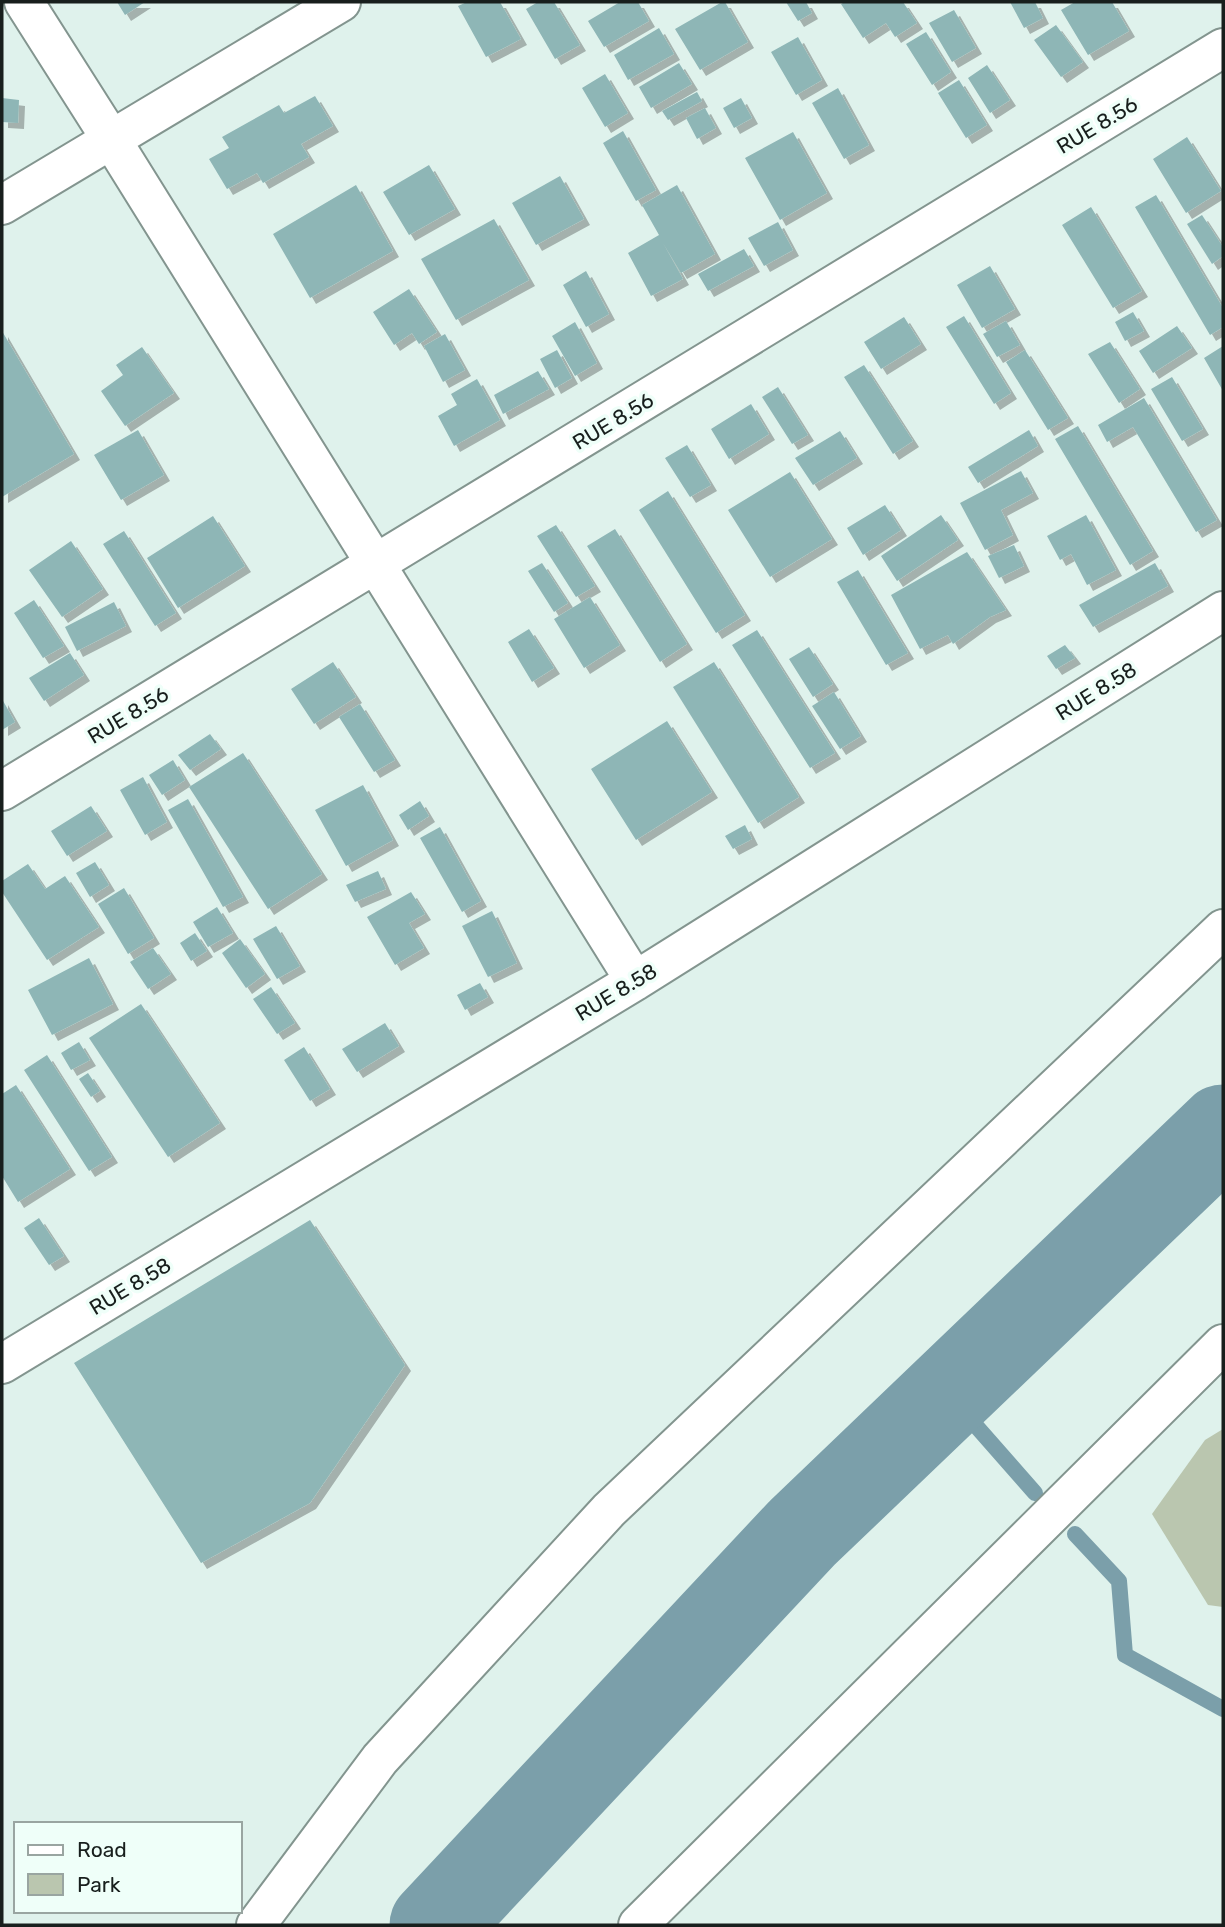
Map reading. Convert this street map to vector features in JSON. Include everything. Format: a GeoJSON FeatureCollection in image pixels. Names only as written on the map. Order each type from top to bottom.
{"type":"FeatureCollection","features":[{"type":"Feature","properties":{"kind":"street"},"geometry":{"type":"LineString","coordinates":[[24,2],[635,981]]}},
{"type":"Feature","properties":{"kind":"street"},"geometry":{"type":"LineString","coordinates":[[2,205],[341,2]]}},
{"type":"Feature","properties":{"kind":"street","name":"RUE 8.56"},"geometry":{"type":"LineString","coordinates":[[2,791],[1223,48]]}},
{"type":"Feature","properties":{"kind":"street","name":"RUE 8.58"},"geometry":{"type":"LineString","coordinates":[[2,1364],[635,981],[1223,611]]}},
{"type":"Feature","properties":{"kind":"street"},"geometry":{"type":"LineString","coordinates":[[256,1925],[380,1759],[609,1510],[1223,929]]}},
{"type":"Feature","properties":{"kind":"street"},"geometry":{"type":"LineString","coordinates":[[638,1925],[1223,1344]]}},
{"type":"Feature","properties":{"kind":"green space"},"geometry":{"type":"Polygon","coordinates":[[[1223,1429],[1223,1607],[1208,1605],[1152,1514],[1205,1440],[1223,1429]]]}},
{"type":"Feature","properties":{"kind":"building"},"geometry":{"type":"Polygon","coordinates":[[[117,2],[145,2],[125,15],[117,2]]]}},
{"type":"Feature","properties":{"kind":"building"},"geometry":{"type":"Polygon","coordinates":[[[467,2],[500,2],[521,39],[486,57],[458,6],[467,2]]]}},
{"type":"Feature","properties":{"kind":"building"},"geometry":{"type":"Polygon","coordinates":[[[538,2],[554,2],[580,45],[555,59],[526,9],[538,2]]]}},
{"type":"Feature","properties":{"kind":"building"},"geometry":{"type":"Polygon","coordinates":[[[620,2],[638,2],[649,21],[604,47],[588,21],[620,2]]]}},
{"type":"Feature","properties":{"kind":"building"},"geometry":{"type":"Polygon","coordinates":[[[725,2],[748,42],[700,70],[675,29],[725,2]]]}},
{"type":"Feature","properties":{"kind":"building"},"geometry":{"type":"Polygon","coordinates":[[[786,2],[806,2],[812,13],[798,21],[786,2]]]}},
{"type":"Feature","properties":{"kind":"building"},"geometry":{"type":"Polygon","coordinates":[[[903,2],[917,23],[895,37],[886,23],[863,38],[841,4],[903,2]]]}},
{"type":"Feature","properties":{"kind":"building"},"geometry":{"type":"Polygon","coordinates":[[[1010,2],[1035,2],[1043,18],[1024,28],[1010,2]]]}},
{"type":"Feature","properties":{"kind":"building"},"geometry":{"type":"Polygon","coordinates":[[[1075,2],[1112,2],[1129,31],[1088,55],[1061,10],[1075,2]]]}},
{"type":"Feature","properties":{"kind":"building"},"geometry":{"type":"Polygon","coordinates":[[[954,10],[976,48],[952,62],[929,23],[954,10]]]}},
{"type":"Feature","properties":{"kind":"building"},"geometry":{"type":"Polygon","coordinates":[[[1056,25],[1083,62],[1061,77],[1034,40],[1056,25]]]}},
{"type":"Feature","properties":{"kind":"building"},"geometry":{"type":"Polygon","coordinates":[[[659,28],[674,54],[628,80],[614,55],[659,28]]]}},
{"type":"Feature","properties":{"kind":"building"},"geometry":{"type":"Polygon","coordinates":[[[926,32],[951,72],[932,85],[906,44],[926,32]]]}},
{"type":"Feature","properties":{"kind":"building"},"geometry":{"type":"Polygon","coordinates":[[[798,37],[822,80],[796,95],[771,52],[798,37]]]}},
{"type":"Feature","properties":{"kind":"building"},"geometry":{"type":"Polygon","coordinates":[[[679,63],[692,84],[651,108],[639,87],[679,63]]]}},
{"type":"Feature","properties":{"kind":"building"},"geometry":{"type":"Polygon","coordinates":[[[987,65],[1010,100],[990,113],[968,78],[987,65]]]}},
{"type":"Feature","properties":{"kind":"building"},"geometry":{"type":"Polygon","coordinates":[[[605,74],[628,113],[605,127],[582,88],[605,74]]]}},
{"type":"Feature","properties":{"kind":"building"},"geometry":{"type":"Polygon","coordinates":[[[959,80],[987,125],[966,138],[938,93],[959,80]]]}},
{"type":"Feature","properties":{"kind":"building"},"geometry":{"type":"Polygon","coordinates":[[[838,88],[869,145],[844,159],[812,103],[838,88]]]}},
{"type":"Feature","properties":{"kind":"building"},"geometry":{"type":"Polygon","coordinates":[[[697,92],[702,101],[668,120],[662,111],[697,92]]]}},
{"type":"Feature","properties":{"kind":"building"},"geometry":{"type":"Polygon","coordinates":[[[315,96],[333,126],[301,144],[309,157],[263,183],[257,173],[227,189],[209,159],[229,148],[222,137],[279,105],[284,113],[315,96]]]}},
{"type":"Feature","properties":{"kind":"building"},"geometry":{"type":"Polygon","coordinates":[[[2,98],[19,100],[18,123],[2,122],[2,98]]]}},
{"type":"Feature","properties":{"kind":"building"},"geometry":{"type":"Polygon","coordinates":[[[741,98],[752,118],[734,128],[723,108],[741,98]]]}},
{"type":"Feature","properties":{"kind":"building"},"geometry":{"type":"Polygon","coordinates":[[[705,108],[716,128],[697,139],[686,118],[705,108]]]}},
{"type":"Feature","properties":{"kind":"building"},"geometry":{"type":"Polygon","coordinates":[[[623,131],[656,190],[636,201],[603,143],[623,131]]]}},
{"type":"Feature","properties":{"kind":"building"},"geometry":{"type":"Polygon","coordinates":[[[793,132],[827,193],[780,220],[745,158],[793,132]]]}},
{"type":"Feature","properties":{"kind":"building"},"geometry":{"type":"Polygon","coordinates":[[[1187,137],[1221,191],[1186,213],[1153,159],[1187,137]]]}},
{"type":"Feature","properties":{"kind":"building"},"geometry":{"type":"Polygon","coordinates":[[[429,165],[455,209],[409,235],[383,192],[429,165]]]}},
{"type":"Feature","properties":{"kind":"building"},"geometry":{"type":"Polygon","coordinates":[[[560,176],[584,219],[536,245],[512,203],[560,176]]]}},
{"type":"Feature","properties":{"kind":"building"},"geometry":{"type":"Polygon","coordinates":[[[356,185],[393,251],[310,298],[273,234],[356,185]]]}},
{"type":"Feature","properties":{"kind":"building"},"geometry":{"type":"Polygon","coordinates":[[[677,185],[715,254],[681,273],[663,243],[683,279],[651,296],[628,253],[659,235],[642,205],[677,185]]]}},
{"type":"Feature","properties":{"kind":"building"},"geometry":{"type":"Polygon","coordinates":[[[1156,195],[1223,308],[1223,327],[1210,335],[1135,207],[1156,195]]]}},
{"type":"Feature","properties":{"kind":"building"},"geometry":{"type":"Polygon","coordinates":[[[1091,207],[1142,291],[1113,308],[1062,225],[1091,207]]]}},
{"type":"Feature","properties":{"kind":"building"},"geometry":{"type":"Polygon","coordinates":[[[1202,215],[1223,247],[1223,256],[1212,264],[1187,224],[1202,215]]]}},
{"type":"Feature","properties":{"kind":"building"},"geometry":{"type":"Polygon","coordinates":[[[494,219],[529,280],[456,320],[421,259],[494,219]]]}},
{"type":"Feature","properties":{"kind":"building"},"geometry":{"type":"Polygon","coordinates":[[[778,222],[793,250],[764,266],[748,238],[778,222]]]}},
{"type":"Feature","properties":{"kind":"building"},"geometry":{"type":"Polygon","coordinates":[[[744,249],[754,266],[708,291],[698,274],[744,249]]]}},
{"type":"Feature","properties":{"kind":"building"},"geometry":{"type":"Polygon","coordinates":[[[990,266],[1015,309],[982,328],[957,285],[990,266]]]}},
{"type":"Feature","properties":{"kind":"building"},"geometry":{"type":"Polygon","coordinates":[[[586,271],[609,314],[586,327],[563,285],[586,271]]]}},
{"type":"Feature","properties":{"kind":"building"},"geometry":{"type":"Polygon","coordinates":[[[409,289],[437,332],[419,344],[412,333],[394,345],[373,312],[409,289]]]}},
{"type":"Feature","properties":{"kind":"building"},"geometry":{"type":"Polygon","coordinates":[[[1133,312],[1144,331],[1125,341],[1115,322],[1133,312]]]}},
{"type":"Feature","properties":{"kind":"building"},"geometry":{"type":"Polygon","coordinates":[[[964,316],[1011,393],[994,404],[946,327],[964,316]]]}},
{"type":"Feature","properties":{"kind":"building"},"geometry":{"type":"Polygon","coordinates":[[[904,317],[921,344],[881,369],[864,342],[904,317]]]}},
{"type":"Feature","properties":{"kind":"building"},"geometry":{"type":"Polygon","coordinates":[[[1006,321],[1020,345],[997,357],[983,334],[1006,321]]]}},
{"type":"Feature","properties":{"kind":"building"},"geometry":{"type":"Polygon","coordinates":[[[575,322],[597,363],[575,376],[552,336],[575,322]]]}},
{"type":"Feature","properties":{"kind":"building"},"geometry":{"type":"Polygon","coordinates":[[[1177,326],[1192,348],[1153,373],[1139,351],[1177,326]]]}},
{"type":"Feature","properties":{"kind":"building"},"geometry":{"type":"Polygon","coordinates":[[[2,331],[74,454],[2,497],[2,331]]]}},
{"type":"Feature","properties":{"kind":"building"},"geometry":{"type":"Polygon","coordinates":[[[445,334],[465,370],[443,382],[424,346],[445,334]]]}},
{"type":"Feature","properties":{"kind":"building"},"geometry":{"type":"Polygon","coordinates":[[[1110,342],[1140,389],[1119,403],[1088,354],[1110,342]]]}},
{"type":"Feature","properties":{"kind":"building"},"geometry":{"type":"Polygon","coordinates":[[[1223,346],[1223,391],[1204,358],[1223,346]]]}},
{"type":"Feature","properties":{"kind":"building"},"geometry":{"type":"Polygon","coordinates":[[[142,347],[174,393],[125,426],[101,391],[123,375],[116,365],[142,347]]]}},
{"type":"Feature","properties":{"kind":"building"},"geometry":{"type":"Polygon","coordinates":[[[557,350],[572,378],[555,388],[540,359],[557,350]]]}},
{"type":"Feature","properties":{"kind":"building"},"geometry":{"type":"Polygon","coordinates":[[[1025,350],[1068,418],[1048,430],[1006,362],[1025,350]]]}},
{"type":"Feature","properties":{"kind":"building"},"geometry":{"type":"Polygon","coordinates":[[[864,365],[913,441],[893,454],[844,377],[864,365]]]}},
{"type":"Feature","properties":{"kind":"building"},"geometry":{"type":"Polygon","coordinates":[[[538,371],[549,389],[503,414],[494,395],[538,371]]]}},
{"type":"Feature","properties":{"kind":"building"},"geometry":{"type":"Polygon","coordinates":[[[1172,377],[1203,429],[1182,441],[1151,389],[1172,377]]]}},
{"type":"Feature","properties":{"kind":"building"},"geometry":{"type":"Polygon","coordinates":[[[477,379],[500,420],[454,446],[438,416],[457,405],[451,394],[477,379]]]}},
{"type":"Feature","properties":{"kind":"building"},"geometry":{"type":"Polygon","coordinates":[[[778,387],[808,435],[792,444],[762,397],[778,387]]]}},
{"type":"Feature","properties":{"kind":"building"},"geometry":{"type":"Polygon","coordinates":[[[1144,398],[1217,520],[1196,532],[1133,427],[1107,442],[1098,425],[1144,398]]]}},
{"type":"Feature","properties":{"kind":"building"},"geometry":{"type":"Polygon","coordinates":[[[751,404],[769,434],[729,459],[711,429],[751,404]]]}},
{"type":"Feature","properties":{"kind":"building"},"geometry":{"type":"Polygon","coordinates":[[[1078,426],[1153,551],[1130,565],[1055,439],[1078,426]]]}},
{"type":"Feature","properties":{"kind":"building"},"geometry":{"type":"Polygon","coordinates":[[[138,430],[164,475],[121,500],[94,455],[138,430]]]}},
{"type":"Feature","properties":{"kind":"building"},"geometry":{"type":"Polygon","coordinates":[[[1029,430],[1038,446],[978,483],[968,467],[1029,430]]]}},
{"type":"Feature","properties":{"kind":"building"},"geometry":{"type":"Polygon","coordinates":[[[840,431],[857,458],[813,485],[795,458],[840,431]]]}},
{"type":"Feature","properties":{"kind":"building"},"geometry":{"type":"Polygon","coordinates":[[[687,445],[711,485],[690,497],[665,458],[687,445]]]}},
{"type":"Feature","properties":{"kind":"building"},"geometry":{"type":"Polygon","coordinates":[[[1021,471],[1033,493],[1001,510],[1013,535],[985,550],[960,503],[1021,471]]]}},
{"type":"Feature","properties":{"kind":"building"},"geometry":{"type":"Polygon","coordinates":[[[790,472],[832,539],[770,577],[728,510],[790,472]]]}},
{"type":"Feature","properties":{"kind":"building"},"geometry":{"type":"Polygon","coordinates":[[[668,491],[745,615],[716,633],[639,510],[668,491]]]}},
{"type":"Feature","properties":{"kind":"building"},"geometry":{"type":"Polygon","coordinates":[[[885,505],[901,530],[863,555],[847,528],[885,505]]]}},
{"type":"Feature","properties":{"kind":"building"},"geometry":{"type":"Polygon","coordinates":[[[941,515],[958,540],[897,581],[881,556],[941,515]]]}},
{"type":"Feature","properties":{"kind":"building"},"geometry":{"type":"Polygon","coordinates":[[[1086,515],[1116,570],[1087,585],[1071,554],[1060,560],[1047,536],[1086,515]]]}},
{"type":"Feature","properties":{"kind":"building"},"geometry":{"type":"Polygon","coordinates":[[[213,516],[245,566],[178,608],[147,558],[213,516]]]}},
{"type":"Feature","properties":{"kind":"building"},"geometry":{"type":"Polygon","coordinates":[[[556,525],[595,586],[576,597],[537,536],[556,525]]]}},
{"type":"Feature","properties":{"kind":"building"},"geometry":{"type":"Polygon","coordinates":[[[615,529],[687,644],[660,662],[587,546],[615,529]]]}},
{"type":"Feature","properties":{"kind":"building"},"geometry":{"type":"Polygon","coordinates":[[[124,531],[176,613],[155,626],[103,544],[124,531]]]}},
{"type":"Feature","properties":{"kind":"building"},"geometry":{"type":"Polygon","coordinates":[[[71,541],[103,589],[62,617],[29,570],[71,541]]]}},
{"type":"Feature","properties":{"kind":"building"},"geometry":{"type":"Polygon","coordinates":[[[1014,545],[1024,566],[999,578],[988,556],[1014,545]]]}},
{"type":"Feature","properties":{"kind":"building"},"geometry":{"type":"Polygon","coordinates":[[[967,552],[1006,610],[990,617],[953,644],[948,635],[920,649],[891,595],[967,552]]]}},
{"type":"Feature","properties":{"kind":"building"},"geometry":{"type":"Polygon","coordinates":[[[542,563],[568,603],[554,612],[528,571],[542,563]]]}},
{"type":"Feature","properties":{"kind":"building"},"geometry":{"type":"Polygon","coordinates":[[[1155,563],[1168,586],[1093,627],[1079,605],[1155,563]]]}},
{"type":"Feature","properties":{"kind":"building"},"geometry":{"type":"Polygon","coordinates":[[[858,570],[908,653],[886,665],[837,582],[858,570]]]}},
{"type":"Feature","properties":{"kind":"building"},"geometry":{"type":"Polygon","coordinates":[[[590,597],[620,645],[584,668],[554,619],[590,597]]]}},
{"type":"Feature","properties":{"kind":"building"},"geometry":{"type":"Polygon","coordinates":[[[34,600],[64,646],[43,658],[14,613],[34,600]]]}},
{"type":"Feature","properties":{"kind":"building"},"geometry":{"type":"Polygon","coordinates":[[[114,602],[126,626],[77,651],[65,627],[114,602]]]}},
{"type":"Feature","properties":{"kind":"building"},"geometry":{"type":"Polygon","coordinates":[[[529,629],[554,668],[532,682],[508,642],[529,629]]]}},
{"type":"Feature","properties":{"kind":"building"},"geometry":{"type":"Polygon","coordinates":[[[757,630],[835,753],[810,768],[732,645],[757,630]]]}},
{"type":"Feature","properties":{"kind":"building"},"geometry":{"type":"Polygon","coordinates":[[[1065,645],[1075,658],[1056,669],[1047,656],[1065,645]]]}},
{"type":"Feature","properties":{"kind":"building"},"geometry":{"type":"Polygon","coordinates":[[[809,647],[833,684],[813,697],[789,659],[809,647]]]}},
{"type":"Feature","properties":{"kind":"building"},"geometry":{"type":"Polygon","coordinates":[[[70,653],[84,675],[44,701],[29,678],[70,653]]]}},
{"type":"Feature","properties":{"kind":"building"},"geometry":{"type":"Polygon","coordinates":[[[333,662],[356,697],[314,724],[291,689],[333,662]]]}},
{"type":"Feature","properties":{"kind":"building"},"geometry":{"type":"Polygon","coordinates":[[[714,662],[799,797],[758,823],[673,687],[714,662]]]}},
{"type":"Feature","properties":{"kind":"building"},"geometry":{"type":"Polygon","coordinates":[[[834,692],[861,736],[840,749],[812,706],[834,692]]]}},
{"type":"Feature","properties":{"kind":"building"},"geometry":{"type":"Polygon","coordinates":[[[2,699],[15,722],[2,730],[2,699]]]}},
{"type":"Feature","properties":{"kind":"building"},"geometry":{"type":"Polygon","coordinates":[[[360,704],[395,760],[374,772],[339,717],[360,704]]]}},
{"type":"Feature","properties":{"kind":"building"},"geometry":{"type":"Polygon","coordinates":[[[667,721],[712,792],[636,840],[591,769],[667,721]]]}},
{"type":"Feature","properties":{"kind":"building"},"geometry":{"type":"Polygon","coordinates":[[[210,734],[221,749],[190,770],[178,755],[210,734]]]}},
{"type":"Feature","properties":{"kind":"building"},"geometry":{"type":"Polygon","coordinates":[[[243,753],[322,874],[268,909],[189,787],[243,753]]]}},
{"type":"Feature","properties":{"kind":"building"},"geometry":{"type":"Polygon","coordinates":[[[173,760],[185,780],[162,795],[149,775],[173,760]]]}},
{"type":"Feature","properties":{"kind":"building"},"geometry":{"type":"Polygon","coordinates":[[[143,777],[167,822],[145,835],[120,790],[143,777]]]}},
{"type":"Feature","properties":{"kind":"building"},"geometry":{"type":"Polygon","coordinates":[[[363,785],[393,840],[346,866],[315,810],[363,785]]]}},
{"type":"Feature","properties":{"kind":"building"},"geometry":{"type":"Polygon","coordinates":[[[188,799],[243,897],[223,907],[168,810],[188,799]]]}},
{"type":"Feature","properties":{"kind":"building"},"geometry":{"type":"Polygon","coordinates":[[[420,801],[429,816],[408,830],[399,815],[420,801]]]}},
{"type":"Feature","properties":{"kind":"building"},"geometry":{"type":"Polygon","coordinates":[[[91,806],[107,831],[67,856],[51,831],[91,806]]]}},
{"type":"Feature","properties":{"kind":"building"},"geometry":{"type":"Polygon","coordinates":[[[745,825],[752,839],[733,849],[725,836],[745,825]]]}},
{"type":"Feature","properties":{"kind":"building"},"geometry":{"type":"Polygon","coordinates":[[[440,827],[481,901],[462,912],[420,838],[440,827]]]}},
{"type":"Feature","properties":{"kind":"building"},"geometry":{"type":"Polygon","coordinates":[[[95,862],[109,885],[90,897],[76,873],[95,862]]]}},
{"type":"Feature","properties":{"kind":"building"},"geometry":{"type":"Polygon","coordinates":[[[28,864],[45,889],[65,876],[99,927],[47,960],[2,892],[2,881],[28,864]]]}},
{"type":"Feature","properties":{"kind":"building"},"geometry":{"type":"Polygon","coordinates":[[[378,871],[386,889],[355,902],[346,885],[378,871]]]}},
{"type":"Feature","properties":{"kind":"building"},"geometry":{"type":"Polygon","coordinates":[[[124,888],[154,938],[128,954],[98,904],[124,888]]]}},
{"type":"Feature","properties":{"kind":"building"},"geometry":{"type":"Polygon","coordinates":[[[411,892],[425,914],[409,923],[424,948],[395,965],[367,917],[411,892]]]}},
{"type":"Feature","properties":{"kind":"building"},"geometry":{"type":"Polygon","coordinates":[[[217,907],[233,933],[208,947],[193,922],[217,907]]]}},
{"type":"Feature","properties":{"kind":"building"},"geometry":{"type":"Polygon","coordinates":[[[492,911],[517,963],[488,977],[462,926],[492,911]]]}},
{"type":"Feature","properties":{"kind":"building"},"geometry":{"type":"Polygon","coordinates":[[[276,926],[300,966],[277,979],[253,939],[276,926]]]}},
{"type":"Feature","properties":{"kind":"building"},"geometry":{"type":"Polygon","coordinates":[[[195,933],[207,951],[191,961],[180,943],[195,933]]]}},
{"type":"Feature","properties":{"kind":"building"},"geometry":{"type":"Polygon","coordinates":[[[240,939],[265,974],[246,988],[222,953],[240,939]]]}},
{"type":"Feature","properties":{"kind":"building"},"geometry":{"type":"Polygon","coordinates":[[[153,948],[171,974],[148,989],[130,962],[153,948]]]}},
{"type":"Feature","properties":{"kind":"building"},"geometry":{"type":"Polygon","coordinates":[[[89,958],[113,1004],[52,1035],[28,990],[89,958]]]}},
{"type":"Feature","properties":{"kind":"building"},"geometry":{"type":"Polygon","coordinates":[[[480,983],[488,997],[465,1010],[457,995],[480,983]]]}},
{"type":"Feature","properties":{"kind":"building"},"geometry":{"type":"Polygon","coordinates":[[[271,987],[295,1023],[277,1034],[253,999],[271,987]]]}},
{"type":"Feature","properties":{"kind":"building"},"geometry":{"type":"Polygon","coordinates":[[[141,1004],[220,1123],[168,1157],[89,1038],[141,1004]]]}},
{"type":"Feature","properties":{"kind":"building"},"geometry":{"type":"Polygon","coordinates":[[[385,1023],[399,1046],[357,1072],[342,1049],[385,1023]]]}},
{"type":"Feature","properties":{"kind":"building"},"geometry":{"type":"Polygon","coordinates":[[[79,1042],[90,1060],[71,1070],[61,1053],[79,1042]]]}},
{"type":"Feature","properties":{"kind":"building"},"geometry":{"type":"Polygon","coordinates":[[[304,1047],[330,1089],[310,1101],[284,1060],[304,1047]]]}},
{"type":"Feature","properties":{"kind":"building"},"geometry":{"type":"Polygon","coordinates":[[[47,1055],[112,1157],[89,1171],[24,1070],[47,1055]]]}},
{"type":"Feature","properties":{"kind":"building"},"geometry":{"type":"Polygon","coordinates":[[[88,1073],[100,1091],[91,1097],[79,1079],[88,1073]]]}},
{"type":"Feature","properties":{"kind":"building"},"geometry":{"type":"Polygon","coordinates":[[[16,1085],[70,1169],[18,1202],[2,1176],[2,1094],[16,1085]]]}},
{"type":"Feature","properties":{"kind":"building"},"geometry":{"type":"Polygon","coordinates":[[[39,1218],[64,1256],[49,1265],[24,1228],[39,1218]]]}},
{"type":"Feature","properties":{"kind":"building"},"geometry":{"type":"Polygon","coordinates":[[[310,1220],[405,1365],[310,1503],[201,1563],[74,1363],[310,1220]]]}},
{"type":"Feature","properties":{"kind":"waterway"},"geometry":{"type":"LineString","coordinates":[[435,1925],[802,1533],[1223,1130]]}},
{"type":"Feature","properties":{"kind":"waterway"},"geometry":{"type":"LineString","coordinates":[[948,1394],[1035,1493]]}},
{"type":"Feature","properties":{"kind":"waterway"},"geometry":{"type":"LineString","coordinates":[[1075,1534],[1119,1581],[1125,1655],[1223,1709]]}}]}
